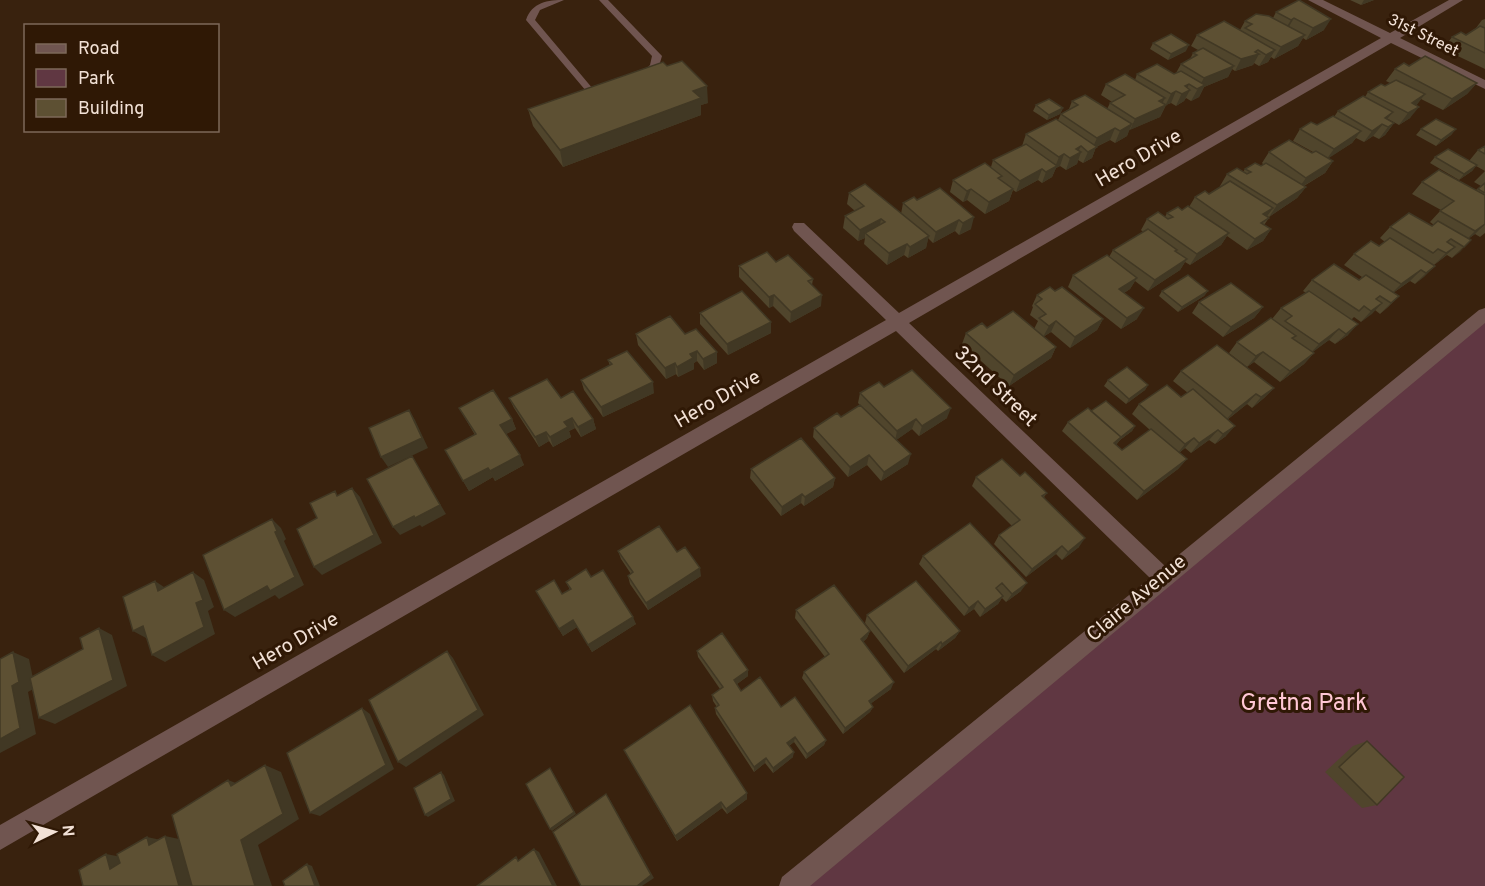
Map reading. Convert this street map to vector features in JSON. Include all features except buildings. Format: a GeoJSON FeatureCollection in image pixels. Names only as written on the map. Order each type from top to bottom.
{"type":"FeatureCollection","features":[{"type":"Feature","properties":{"kind":"street","name":"31st Street"},"geometry":{"type":"LineString","coordinates":[[1314,0],[1485,85]]}},
{"type":"Feature","properties":{"kind":"street","name":"Hero Drive"},"geometry":{"type":"LineString","coordinates":[[0,838],[1457,0]]}},
{"type":"Feature","properties":{"kind":"street","name":"32nd Street"},"geometry":{"type":"LineString","coordinates":[[799,227],[1163,577]]}},
{"type":"Feature","properties":{"kind":"street","name":"Claire Avenue"},"geometry":{"type":"LineString","coordinates":[[791,886],[1163,577],[1485,314]]}},
{"type":"Feature","properties":{"kind":"lane"},"geometry":{"type":"LineString","coordinates":[[560,0],[536,8],[530,20],[595,96],[609,92]]}},
{"type":"Feature","properties":{"kind":"lane"},"geometry":{"type":"LineString","coordinates":[[603,0],[657,56],[654,66],[647,75],[628,85]]}},
{"type":"Feature","properties":{"kind":"green space","name":"Gretna Park"},"geometry":{"type":"Polygon","coordinates":[[[1485,318],[1485,886],[801,886],[1485,318]]]}}]}
